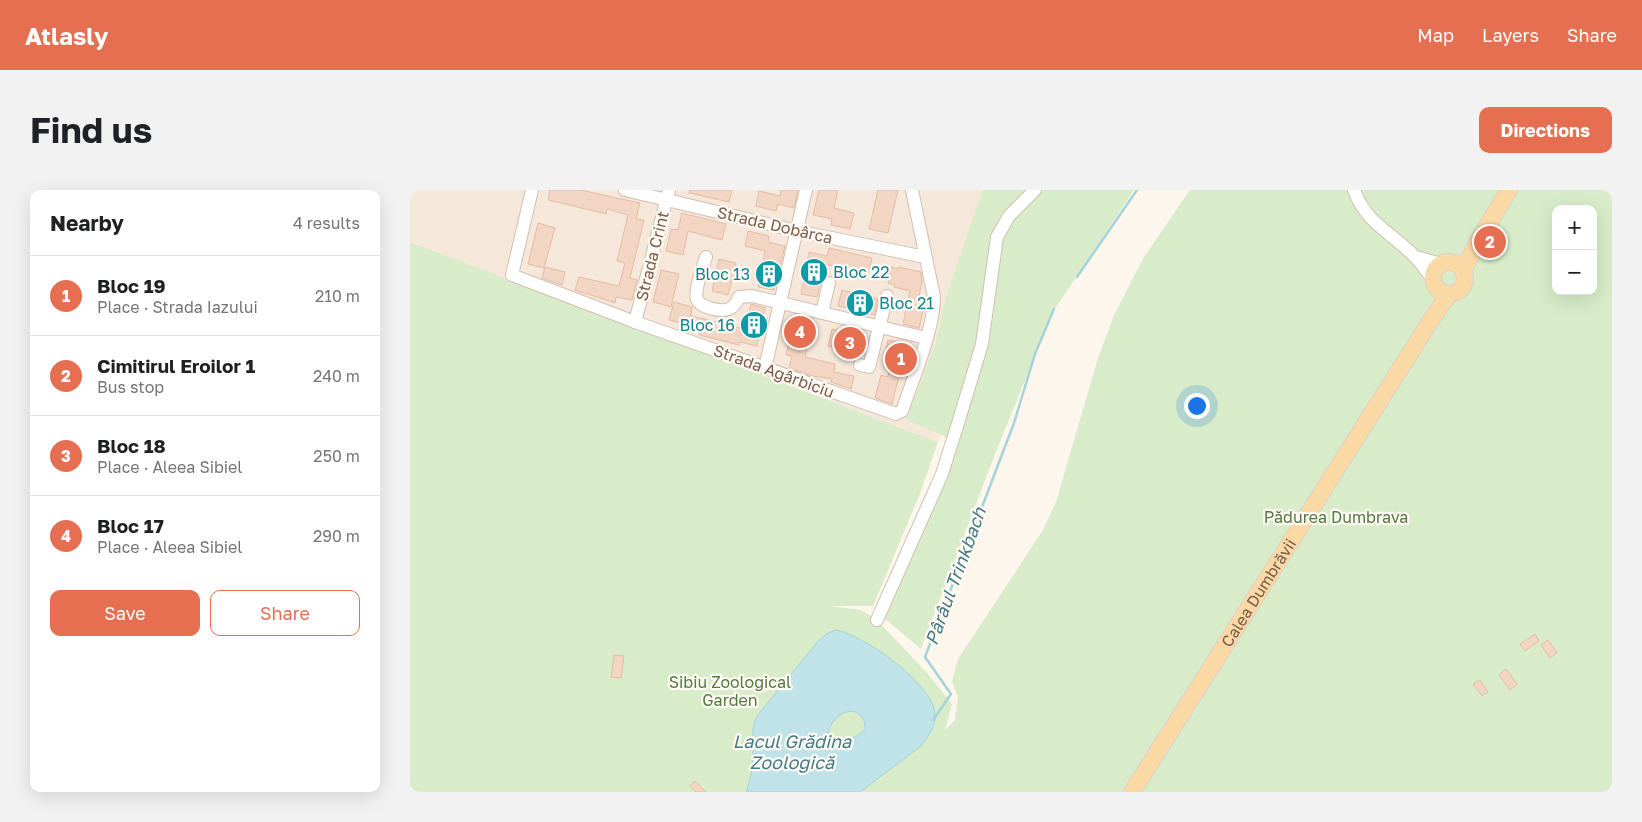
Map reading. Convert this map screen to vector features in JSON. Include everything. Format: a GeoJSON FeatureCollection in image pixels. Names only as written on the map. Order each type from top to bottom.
{"type":"FeatureCollection","features":[{"type":"Feature","properties":{"kind":"main road"},"geometry":{"type":"LineString","coordinates":[[1453,266],[1464,280],[1458,292],[1440,288],[1435,270],[1453,266],[1478,241],[1509,190]]}},
{"type":"Feature","properties":{"kind":"main road","name":"Calea Dumbrăvii"},"geometry":{"type":"LineString","coordinates":[[1132,792],[1433,317],[1440,288]]}},
{"type":"Feature","properties":{"kind":"street","name":"Strada Agârbiciu"},"geometry":{"type":"LineString","coordinates":[[532,190],[512,275],[635,322],[896,414],[902,411],[926,338]]}},
{"type":"Feature","properties":{"kind":"street","name":"Strada Dobârca"},"geometry":{"type":"LineString","coordinates":[[625,190],[667,195],[797,231],[925,257]]}},
{"type":"Feature","properties":{"kind":"street"},"geometry":{"type":"LineString","coordinates":[[765,368],[806,190]]}},
{"type":"Feature","properties":{"kind":"street"},"geometry":{"type":"LineString","coordinates":[[706,257],[697,292],[697,300],[701,305],[722,310],[730,308],[740,297],[745,296],[926,338],[932,316],[934,297],[912,190]]}},
{"type":"Feature","properties":{"kind":"street"},"geometry":{"type":"LineString","coordinates":[[877,620],[942,474],[982,344],[996,245],[1000,231],[1009,216],[1035,190]]}},
{"type":"Feature","properties":{"kind":"street"},"geometry":{"type":"LineString","coordinates":[[1354,190],[1363,208],[1374,222],[1416,257],[1440,288]]}},
{"type":"Feature","properties":{"kind":"street","name":"Strada Crint"},"geometry":{"type":"LineString","coordinates":[[635,322],[667,195]]}},
{"type":"Feature","properties":{"kind":"street"},"geometry":{"type":"LineString","coordinates":[[1416,257],[1453,266]]}},
{"type":"Feature","properties":{"kind":"street"},"geometry":{"type":"LineString","coordinates":[[822,313],[829,283]]}},
{"type":"Feature","properties":{"kind":"street"},"geometry":{"type":"LineString","coordinates":[[860,365],[869,367],[887,296]]}},
{"type":"Feature","properties":{"kind":"shaded area"},"geometry":{"type":"Polygon","coordinates":[[[410,190],[998,190],[947,422],[938,442],[410,242],[410,190]]]}},
{"type":"Feature","properties":{"kind":"green space"},"geometry":{"type":"Polygon","coordinates":[[[983,190],[1134,190],[1053,312],[995,454],[921,649],[884,618],[957,446],[942,435],[906,420],[936,342],[947,294],[983,190]]]}},
{"type":"Feature","properties":{"kind":"green space"},"geometry":{"type":"Polygon","coordinates":[[[1190,190],[1612,190],[1612,792],[410,792],[410,242],[938,442],[919,496],[873,606],[830,606],[861,610],[877,620],[928,674],[952,704],[945,730],[955,720],[958,698],[952,681],[958,659],[1043,530],[1056,502],[1098,358],[1115,313],[1144,257],[1190,190]]]}},
{"type":"Feature","properties":{"kind":"water","name":"Lacul Grădina Zoologică"},"geometry":{"type":"Polygon","coordinates":[[[836,630],[848,634],[881,652],[898,664],[925,692],[933,706],[935,719],[932,730],[921,746],[860,792],[746,792],[753,757],[753,729],[757,716],[819,640],[836,630]],[[851,711],[842,714],[833,722],[828,735],[832,743],[850,740],[865,730],[865,723],[858,713],[851,711]]]}},
{"type":"Feature","properties":{"kind":"building"},"geometry":{"type":"Polygon","coordinates":[[[550,190],[581,190],[640,203],[636,219],[644,220],[630,278],[637,280],[632,300],[616,297],[615,303],[575,290],[579,277],[619,286],[625,263],[617,261],[628,215],[607,209],[606,214],[548,200],[550,190]]]}},
{"type":"Feature","properties":{"kind":"building"},"geometry":{"type":"Polygon","coordinates":[[[690,190],[732,190],[729,202],[689,193],[690,190]]]}},
{"type":"Feature","properties":{"kind":"building"},"geometry":{"type":"Polygon","coordinates":[[[781,190],[798,190],[794,208],[778,204],[776,211],[756,206],[759,191],[780,196],[781,190]]]}},
{"type":"Feature","properties":{"kind":"building"},"geometry":{"type":"Polygon","coordinates":[[[819,190],[838,190],[834,208],[854,213],[850,229],[831,225],[832,219],[813,215],[819,190]]]}},
{"type":"Feature","properties":{"kind":"building"},"geometry":{"type":"Polygon","coordinates":[[[878,190],[898,190],[888,233],[869,229],[878,190]]]}},
{"type":"Feature","properties":{"kind":"building"},"geometry":{"type":"Polygon","coordinates":[[[682,213],[726,224],[722,240],[688,231],[683,255],[666,251],[671,229],[678,230],[682,213]]]}},
{"type":"Feature","properties":{"kind":"building"},"geometry":{"type":"Polygon","coordinates":[[[538,223],[555,228],[544,268],[528,264],[538,223]]]}},
{"type":"Feature","properties":{"kind":"building"},"geometry":{"type":"Polygon","coordinates":[[[748,231],[769,236],[768,242],[785,246],[774,290],[758,287],[765,251],[745,246],[748,231]]]}},
{"type":"Feature","properties":{"kind":"building","name":"Bloc 22"},"geometry":{"type":"Polygon","coordinates":[[[829,248],[872,258],[868,274],[825,264],[817,297],[801,294],[809,252],[827,256],[829,248]]]}},
{"type":"Feature","properties":{"kind":"building"},"geometry":{"type":"Polygon","coordinates":[[[719,259],[736,263],[728,295],[712,291],[719,259]]]}},
{"type":"Feature","properties":{"kind":"building"},"geometry":{"type":"Polygon","coordinates":[[[545,267],[565,272],[562,285],[542,278],[545,267]]]}},
{"type":"Feature","properties":{"kind":"building"},"geometry":{"type":"Polygon","coordinates":[[[891,267],[921,272],[922,281],[919,297],[926,299],[919,328],[903,324],[910,291],[894,287],[895,285],[888,283],[891,267]]]}},
{"type":"Feature","properties":{"kind":"building"},"geometry":{"type":"Polygon","coordinates":[[[661,270],[679,274],[671,307],[653,302],[661,270]]]}},
{"type":"Feature","properties":{"kind":"building","name":"Bloc 21"},"geometry":{"type":"Polygon","coordinates":[[[842,290],[878,299],[874,315],[838,306],[842,290]]]}},
{"type":"Feature","properties":{"kind":"building"},"geometry":{"type":"Polygon","coordinates":[[[674,302],[692,307],[691,316],[745,329],[751,304],[765,308],[757,346],[740,342],[739,345],[699,335],[700,328],[669,320],[674,302]]]}},
{"type":"Feature","properties":{"kind":"building"},"geometry":{"type":"Polygon","coordinates":[[[795,315],[813,319],[805,357],[835,364],[834,372],[854,376],[851,389],[831,382],[832,379],[812,376],[789,368],[792,356],[786,355],[795,315]]]}},
{"type":"Feature","properties":{"kind":"building"},"geometry":{"type":"Polygon","coordinates":[[[832,329],[868,338],[864,355],[828,346],[832,329]]]}},
{"type":"Feature","properties":{"kind":"building"},"geometry":{"type":"Polygon","coordinates":[[[888,340],[911,345],[910,350],[913,351],[908,370],[905,370],[903,377],[899,376],[892,404],[875,398],[881,375],[888,377],[893,351],[886,350],[888,340]]]}},
{"type":"Feature","properties":{"kind":"building"},"geometry":{"type":"Polygon","coordinates":[[[1535,634],[1539,641],[1525,651],[1520,644],[1535,634]]]}},
{"type":"Feature","properties":{"kind":"building"},"geometry":{"type":"Polygon","coordinates":[[[1548,640],[1557,653],[1550,658],[1541,645],[1548,640]]]}},
{"type":"Feature","properties":{"kind":"building"},"geometry":{"type":"Polygon","coordinates":[[[614,655],[624,656],[621,678],[611,677],[614,655]]]}},
{"type":"Feature","properties":{"kind":"building"},"geometry":{"type":"Polygon","coordinates":[[[1506,669],[1517,684],[1510,690],[1499,675],[1506,669]]]}},
{"type":"Feature","properties":{"kind":"building"},"geometry":{"type":"Polygon","coordinates":[[[1480,680],[1488,692],[1482,696],[1473,684],[1480,680]]]}},
{"type":"Feature","properties":{"kind":"building"},"geometry":{"type":"Polygon","coordinates":[[[695,781],[706,792],[696,792],[690,786],[695,781]]]}},
{"type":"Feature","properties":{"kind":"waterway","name":"Pârâul Trinkbach"},"geometry":{"type":"LineString","coordinates":[[1077,277],[1137,190]]}},
{"type":"Feature","properties":{"kind":"waterway","name":"Pârâul Trinkbach"},"geometry":{"type":"LineString","coordinates":[[933,720],[951,694],[925,657],[1014,423],[1035,354],[1054,309]]}},
{"type":"Feature","properties":{"kind":"place","name":"Cimitirul Eroilor 1"},"geometry":{"type":"Point","coordinates":[1490,242]}},
{"type":"Feature","properties":{"kind":"place","name":"Bloc 22"},"geometry":{"type":"Point","coordinates":[814,272]}},
{"type":"Feature","properties":{"kind":"place","name":"Bloc 13"},"geometry":{"type":"Point","coordinates":[769,274]}},
{"type":"Feature","properties":{"kind":"place","name":"Bloc 21"},"geometry":{"type":"Point","coordinates":[860,303]}},
{"type":"Feature","properties":{"kind":"place","name":"Bloc 16"},"geometry":{"type":"Point","coordinates":[754,325]}},
{"type":"Feature","properties":{"kind":"place","name":"Bloc 17"},"geometry":{"type":"Point","coordinates":[800,332]}},
{"type":"Feature","properties":{"kind":"place","name":"Bloc 18"},"geometry":{"type":"Point","coordinates":[850,343]}},
{"type":"Feature","properties":{"kind":"place","name":"Bloc 19"},"geometry":{"type":"Point","coordinates":[901,359]}},
{"type":"Feature","properties":{"kind":"park label","name":"Pădurea Dumbrava"},"geometry":{"type":"Point","coordinates":[1336,517]}},
{"type":"Feature","properties":{"kind":"park label","name":"Sibiu Zoological Garden"},"geometry":{"type":"Point","coordinates":[730,691]}}]}
